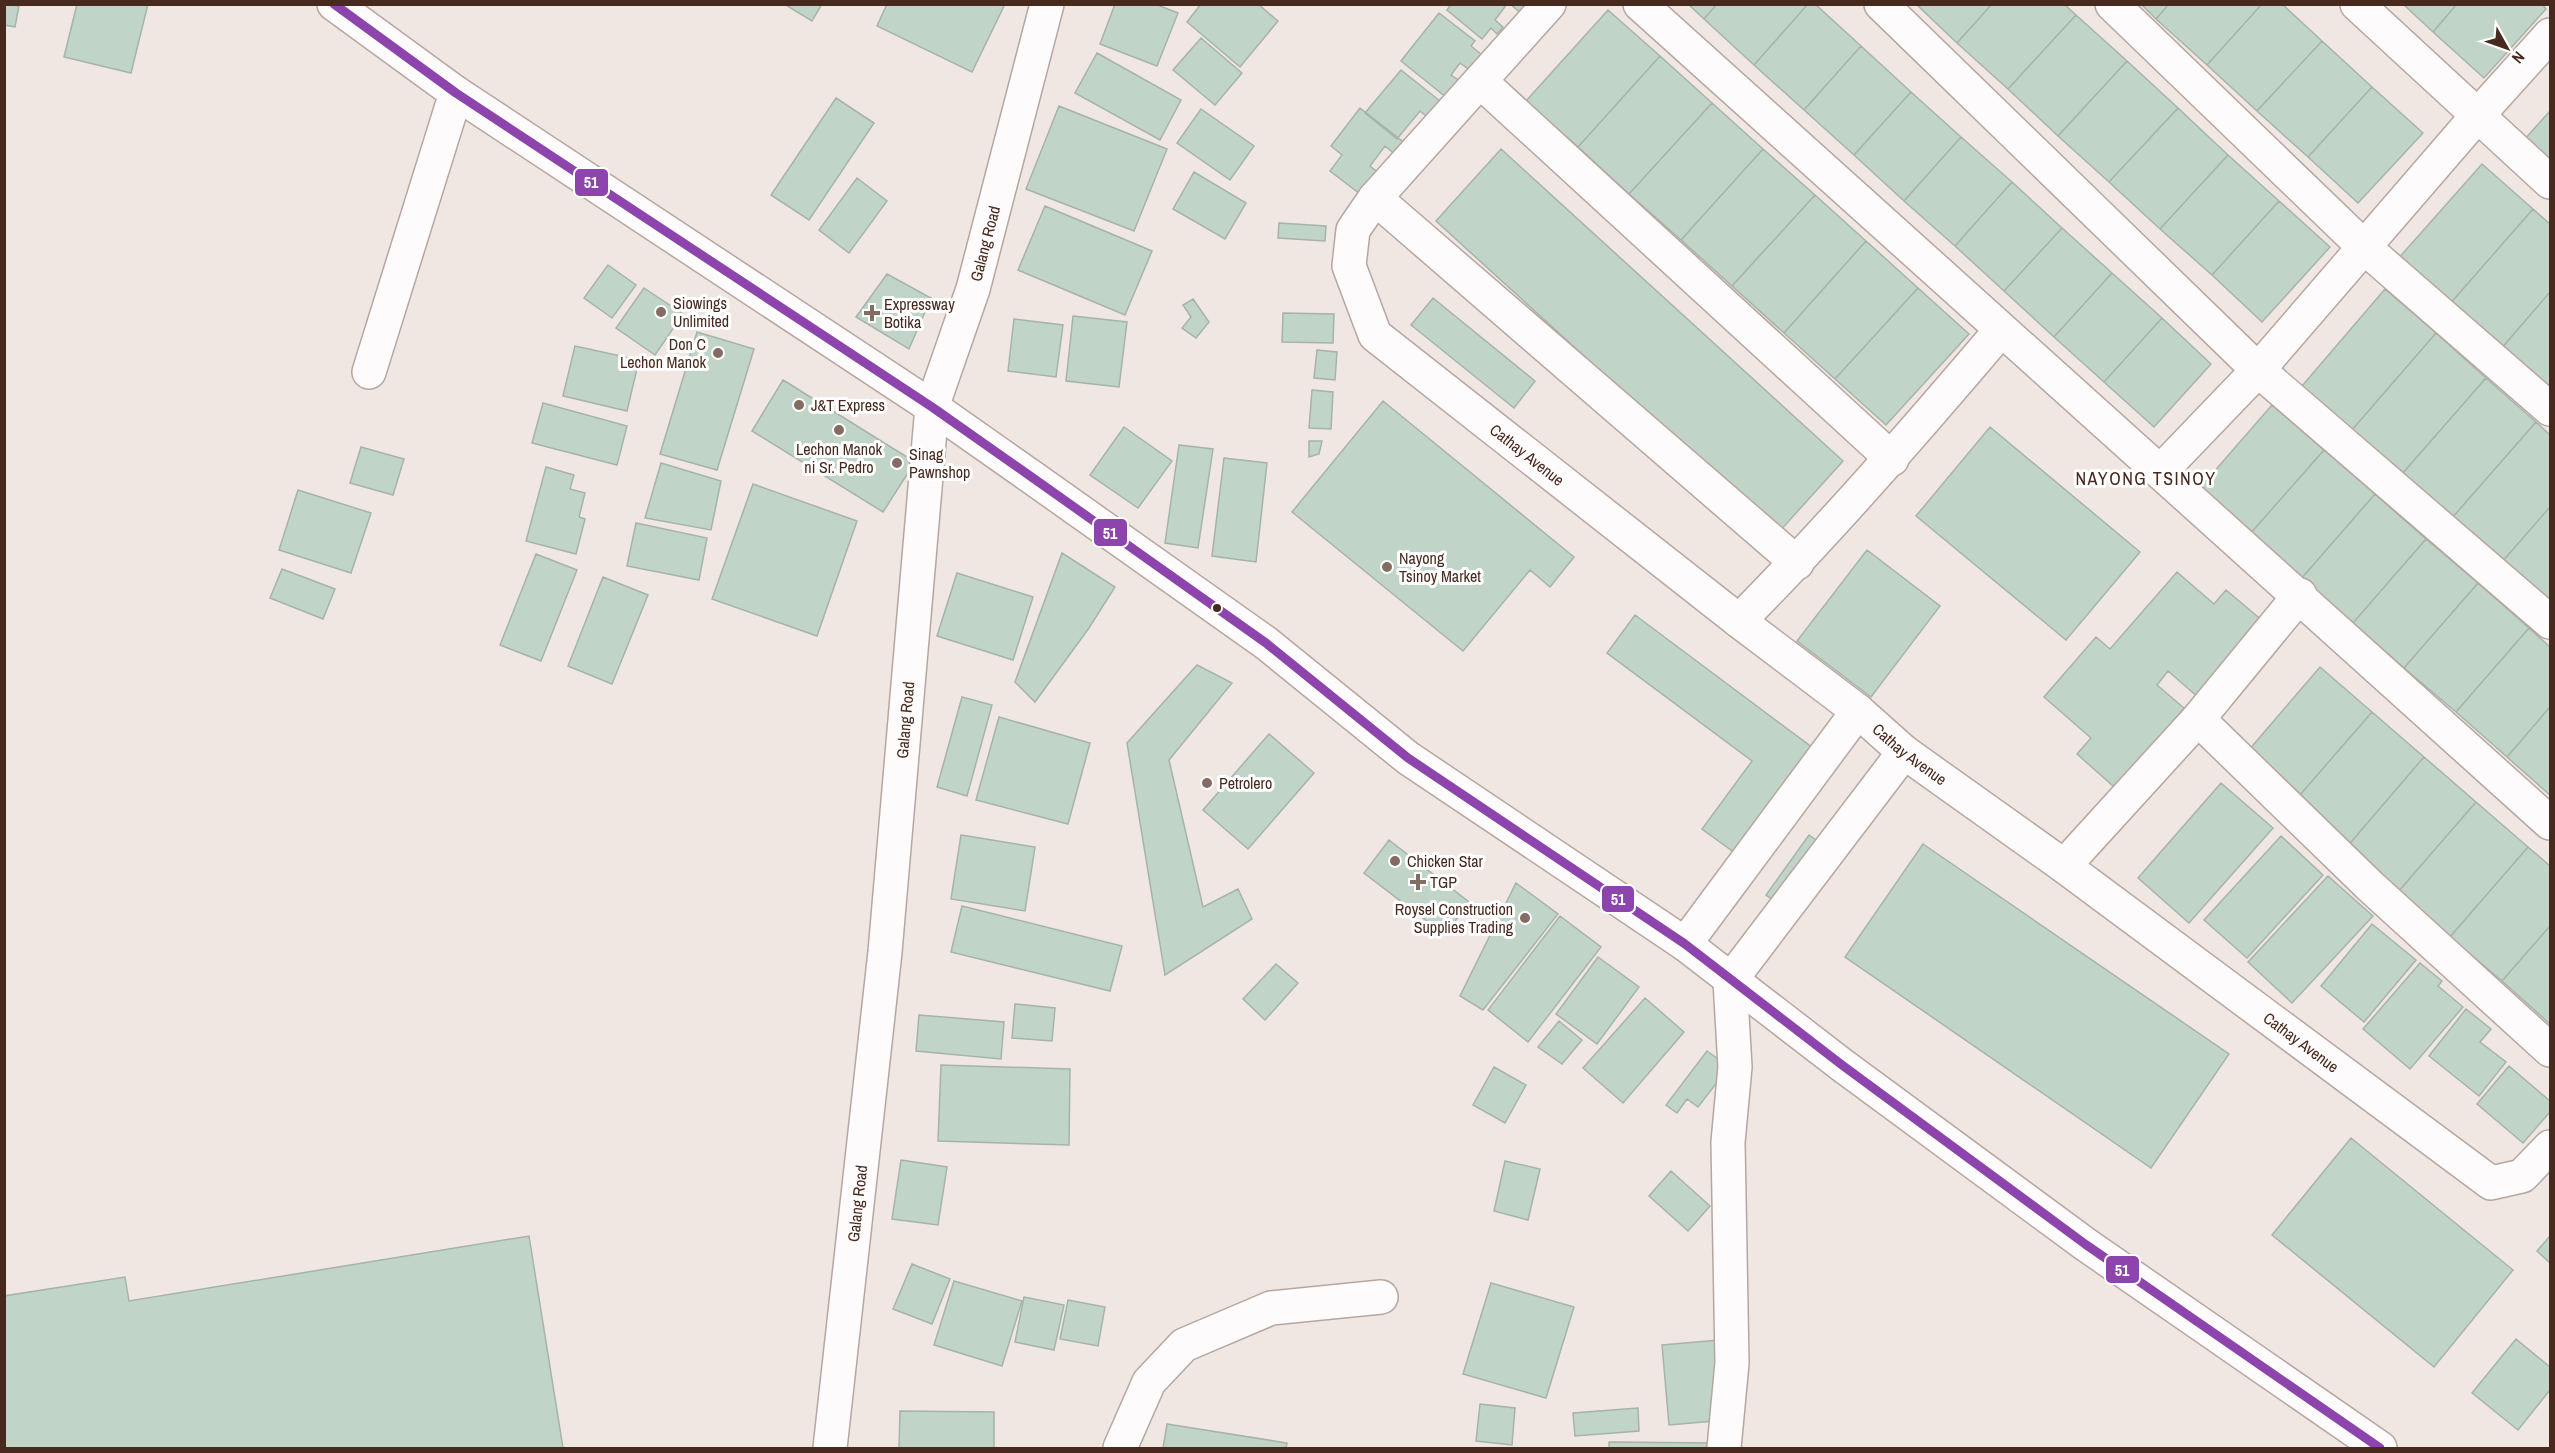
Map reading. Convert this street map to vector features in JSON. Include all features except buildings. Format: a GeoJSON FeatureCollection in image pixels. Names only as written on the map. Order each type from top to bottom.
{"type":"FeatureCollection","features":[{"type":"Feature","properties":{"kind":"street"},"geometry":{"type":"LineString","coordinates":[[334,4],[456,93],[932,407],[1266,643],[1408,758],[1685,944],[1730,981],[2085,1244],[2380,1449]]}},
{"type":"Feature","properties":{"kind":"street","name":"Galang Road"},"geometry":{"type":"LineString","coordinates":[[830,1449],[885,952],[932,407],[973,289],[1047,4]]}},
{"type":"Feature","properties":{"kind":"street"},"geometry":{"type":"LineString","coordinates":[[1549,4],[1375,198],[1797,563]]}},
{"type":"Feature","properties":{"kind":"street"},"geometry":{"type":"LineString","coordinates":[[1640,4],[2550,822]]}},
{"type":"Feature","properties":{"kind":"street"},"geometry":{"type":"LineString","coordinates":[[1881,4],[2258,370],[2550,622]]}},
{"type":"Feature","properties":{"kind":"street"},"geometry":{"type":"LineString","coordinates":[[2112,4],[2365,248],[2550,410]]}},
{"type":"Feature","properties":{"kind":"street"},"geometry":{"type":"LineString","coordinates":[[2357,4],[2550,182]]}},
{"type":"Feature","properties":{"kind":"street"},"geometry":{"type":"LineString","coordinates":[[2161,471],[2258,370],[2550,35]]}},
{"type":"Feature","properties":{"kind":"street"},"geometry":{"type":"LineString","coordinates":[[1481,82],[1892,459]]}},
{"type":"Feature","properties":{"kind":"street"},"geometry":{"type":"LineString","coordinates":[[369,372],[456,93]]}},
{"type":"Feature","properties":{"kind":"street","name":"Cathay Avenue"},"geometry":{"type":"LineString","coordinates":[[1375,198],[1353,230],[1348,266],[1375,335],[1739,621],[1858,711],[1904,752],[2064,866],[2491,1183],[2522,1176],[2550,1147]]}},
{"type":"Feature","properties":{"kind":"street"},"geometry":{"type":"LineString","coordinates":[[1739,621],[1797,563],[1892,459],[2001,330]]}},
{"type":"Feature","properties":{"kind":"street"},"geometry":{"type":"LineString","coordinates":[[2064,866],[2198,719],[2300,595]]}},
{"type":"Feature","properties":{"kind":"street"},"geometry":{"type":"LineString","coordinates":[[1685,944],[1858,711]]}},
{"type":"Feature","properties":{"kind":"street"},"geometry":{"type":"LineString","coordinates":[[2198,719],[2370,885],[2550,1050]]}},
{"type":"Feature","properties":{"kind":"street"},"geometry":{"type":"LineString","coordinates":[[1724,1449],[1732,1363],[1728,1142],[1735,1067],[1730,981],[1904,752]]}},
{"type":"Feature","properties":{"kind":"street"},"geometry":{"type":"LineString","coordinates":[[1120,1449],[1149,1382],[1184,1345],[1271,1308],[1381,1297]]}},
{"type":"Feature","properties":{"kind":"transit line","name":"51"},"geometry":{"type":"LineString","coordinates":[[334,4],[456,93],[932,407],[1033,478],[1266,643],[1408,758],[1685,944],[1842,1065],[2085,1244],[2380,1448]]}},
{"type":"Feature","properties":{"kind":"place","name":"Siowings Unlimited"},"geometry":{"type":"Point","coordinates":[661,312]}},
{"type":"Feature","properties":{"kind":"place","name":"Expressway Botika"},"geometry":{"type":"Point","coordinates":[872,313]}},
{"type":"Feature","properties":{"kind":"place","name":"Don C Lechon Manok"},"geometry":{"type":"Point","coordinates":[718,353]}},
{"type":"Feature","properties":{"kind":"place","name":"J&T Express"},"geometry":{"type":"Point","coordinates":[799,405]}},
{"type":"Feature","properties":{"kind":"place","name":"Lechon Manok ni Sr. Pedro"},"geometry":{"type":"Point","coordinates":[839,430]}},
{"type":"Feature","properties":{"kind":"place","name":"Sinag Pawnshop"},"geometry":{"type":"Point","coordinates":[897,463]}},
{"type":"Feature","properties":{"kind":"place","name":"Nayong Tsinoy Market"},"geometry":{"type":"Point","coordinates":[1387,567]}},
{"type":"Feature","properties":{"kind":"place","name":"Petrolero"},"geometry":{"type":"Point","coordinates":[1207,783]}},
{"type":"Feature","properties":{"kind":"place","name":"Chicken Star"},"geometry":{"type":"Point","coordinates":[1395,861]}},
{"type":"Feature","properties":{"kind":"place","name":"TGP"},"geometry":{"type":"Point","coordinates":[1418,882]}},
{"type":"Feature","properties":{"kind":"place","name":"Roysel Construction Supplies Trading"},"geometry":{"type":"Point","coordinates":[1525,918]}},
{"type":"Feature","properties":{"kind":"district","name":"NAYONG TSINOY"},"geometry":{"type":"Point","coordinates":[2146,479]}}]}
